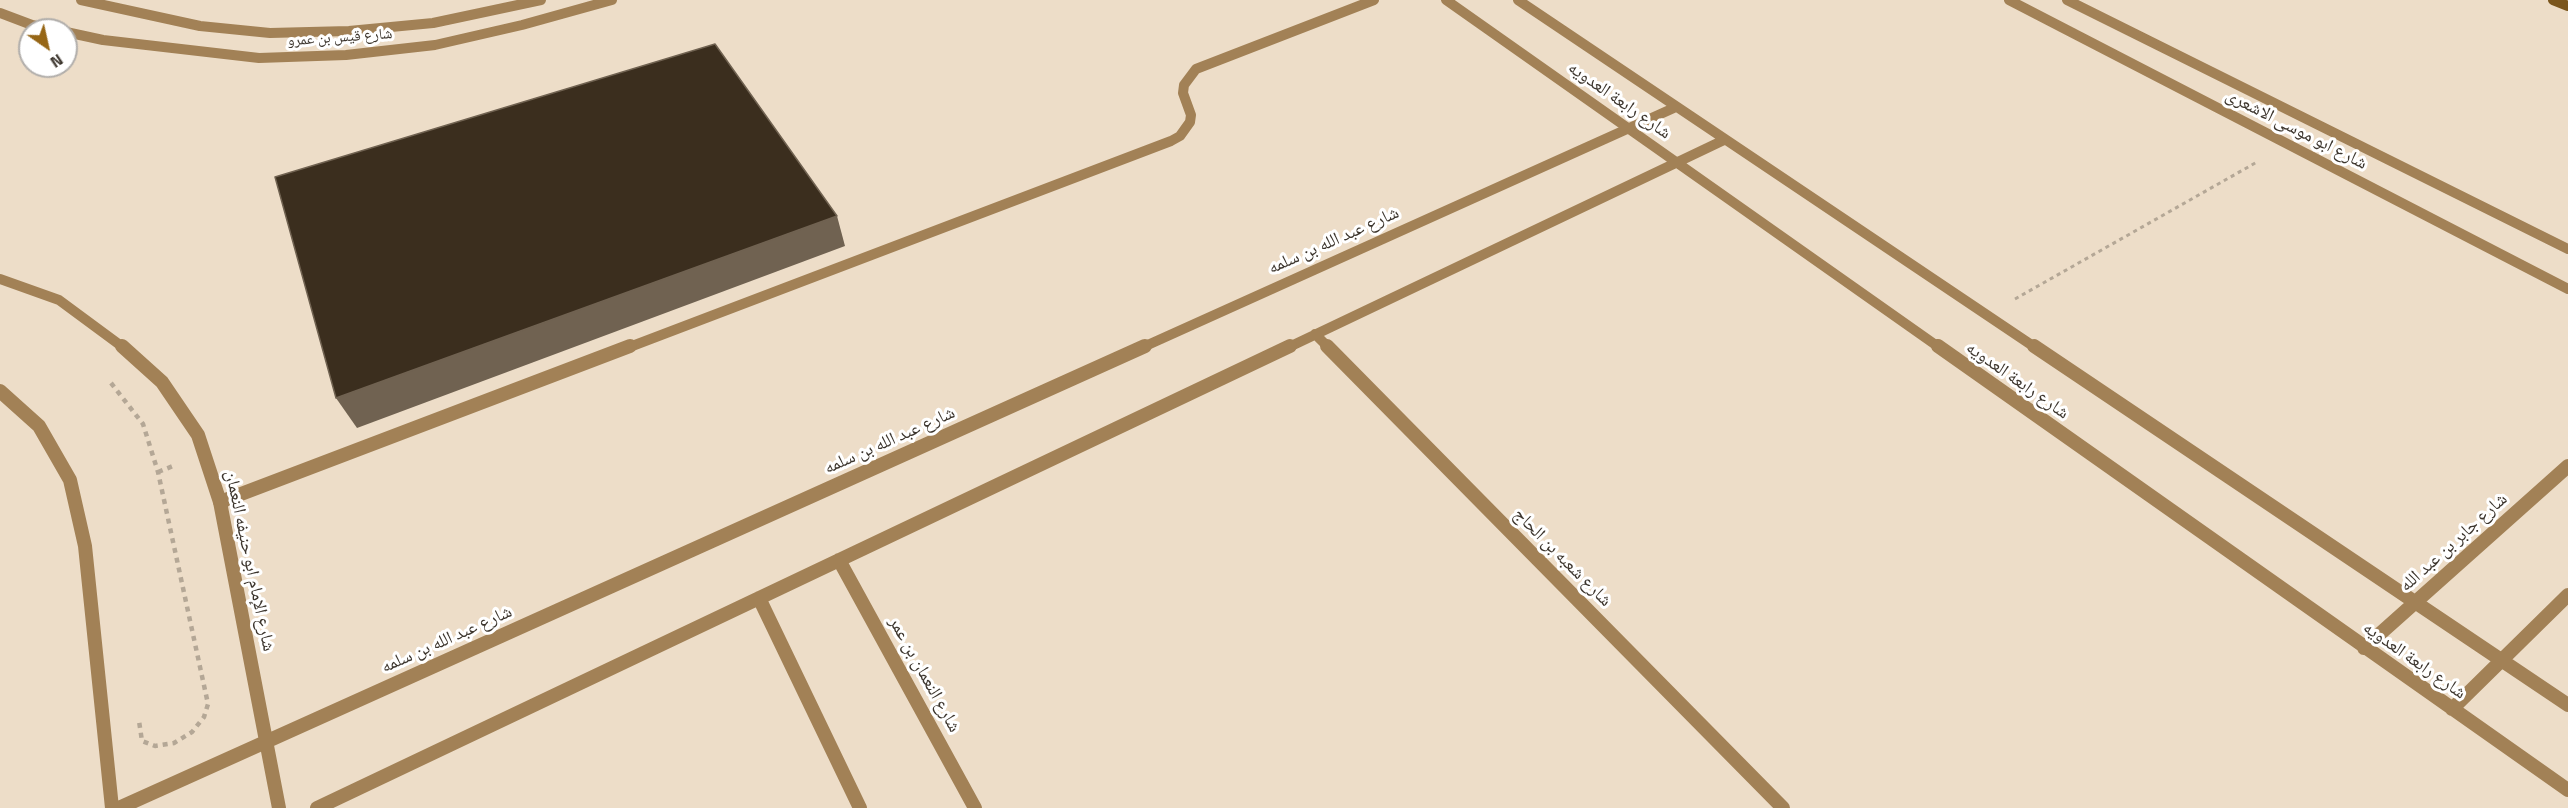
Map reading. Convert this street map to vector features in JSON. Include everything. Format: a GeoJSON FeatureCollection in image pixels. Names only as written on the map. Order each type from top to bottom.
{"type":"FeatureCollection","features":[{"type":"Feature","properties":{"kind":"street","name":"شارع قيس بن عمرو"},"geometry":{"type":"LineString","coordinates":[[81,0],[200,26],[270,33],[349,31],[433,22],[541,0]]}},
{"type":"Feature","properties":{"kind":"street","name":"شارع قيس بن عمرو"},"geometry":{"type":"LineString","coordinates":[[78,35],[103,40],[259,58],[346,56],[435,45],[522,25],[612,0]]}},
{"type":"Feature","properties":{"kind":"street"},"geometry":{"type":"LineString","coordinates":[[220,502],[1171,141],[1180,136],[1190,122],[1191,115],[1183,93],[1184,85],[1196,69],[1374,0]]}},
{"type":"Feature","properties":{"kind":"street","name":"شارع رابعة العدويه"},"geometry":{"type":"LineString","coordinates":[[1446,0],[2568,790]]}},
{"type":"Feature","properties":{"kind":"street","name":"شارع رابعة العدويه"},"geometry":{"type":"LineString","coordinates":[[1518,0],[2568,705]]}},
{"type":"Feature","properties":{"kind":"street","name":"شارع ابو موسى الاشعرى"},"geometry":{"type":"LineString","coordinates":[[2009,0],[2568,289]]}},
{"type":"Feature","properties":{"kind":"street","name":"شارع ابو موسى الاشعرى"},"geometry":{"type":"LineString","coordinates":[[2067,0],[2568,249]]}},
{"type":"Feature","properties":{"kind":"street"},"geometry":{"type":"LineString","coordinates":[[2553,0],[2568,6]]}},
{"type":"Feature","properties":{"kind":"street"},"geometry":{"type":"LineString","coordinates":[[0,12],[18,19]]}},
{"type":"Feature","properties":{"kind":"street","name":"شارع عبد الله بن سلمه"},"geometry":{"type":"LineString","coordinates":[[119,808],[1676,107]]}},
{"type":"Feature","properties":{"kind":"street"},"geometry":{"type":"LineString","coordinates":[[317,808],[1724,140]]}},
{"type":"Feature","properties":{"kind":"street","name":"شارع الإمام ابو حنيفه النعمان"},"geometry":{"type":"LineString","coordinates":[[0,279],[59,300],[113,338],[162,382],[198,435],[220,502],[279,808]]}},
{"type":"Feature","properties":{"kind":"street","name":"شارع شعبه بن الحاج"},"geometry":{"type":"LineString","coordinates":[[1316,334],[1783,808]]}},
{"type":"Feature","properties":{"kind":"street"},"geometry":{"type":"LineString","coordinates":[[0,391],[39,426],[70,480],[85,546],[112,808]]}},
{"type":"Feature","properties":{"kind":"street","name":"شارع جابر بن عبد الله"},"geometry":{"type":"LineString","coordinates":[[2364,648],[2568,466]]}},
{"type":"Feature","properties":{"kind":"street","name":"شارع النعمان بن عمر"},"geometry":{"type":"LineString","coordinates":[[839,560],[975,808]]}},
{"type":"Feature","properties":{"kind":"street"},"geometry":{"type":"LineString","coordinates":[[2452,709],[2568,595]]}},
{"type":"Feature","properties":{"kind":"street"},"geometry":{"type":"LineString","coordinates":[[759,598],[860,808]]}},
{"type":"Feature","properties":{"kind":"path"},"geometry":{"type":"LineString","coordinates":[[1986,316],[2288,145]]}},
{"type":"Feature","properties":{"kind":"path"},"geometry":{"type":"LineString","coordinates":[[108,380],[142,424],[158,472],[208,704],[204,717],[192,732],[174,743],[155,746],[142,741]]}},
{"type":"Feature","properties":{"kind":"building"},"geometry":{"type":"Polygon","coordinates":[[[715,44],[837,216],[336,398],[275,177],[715,44]]]}}]}
